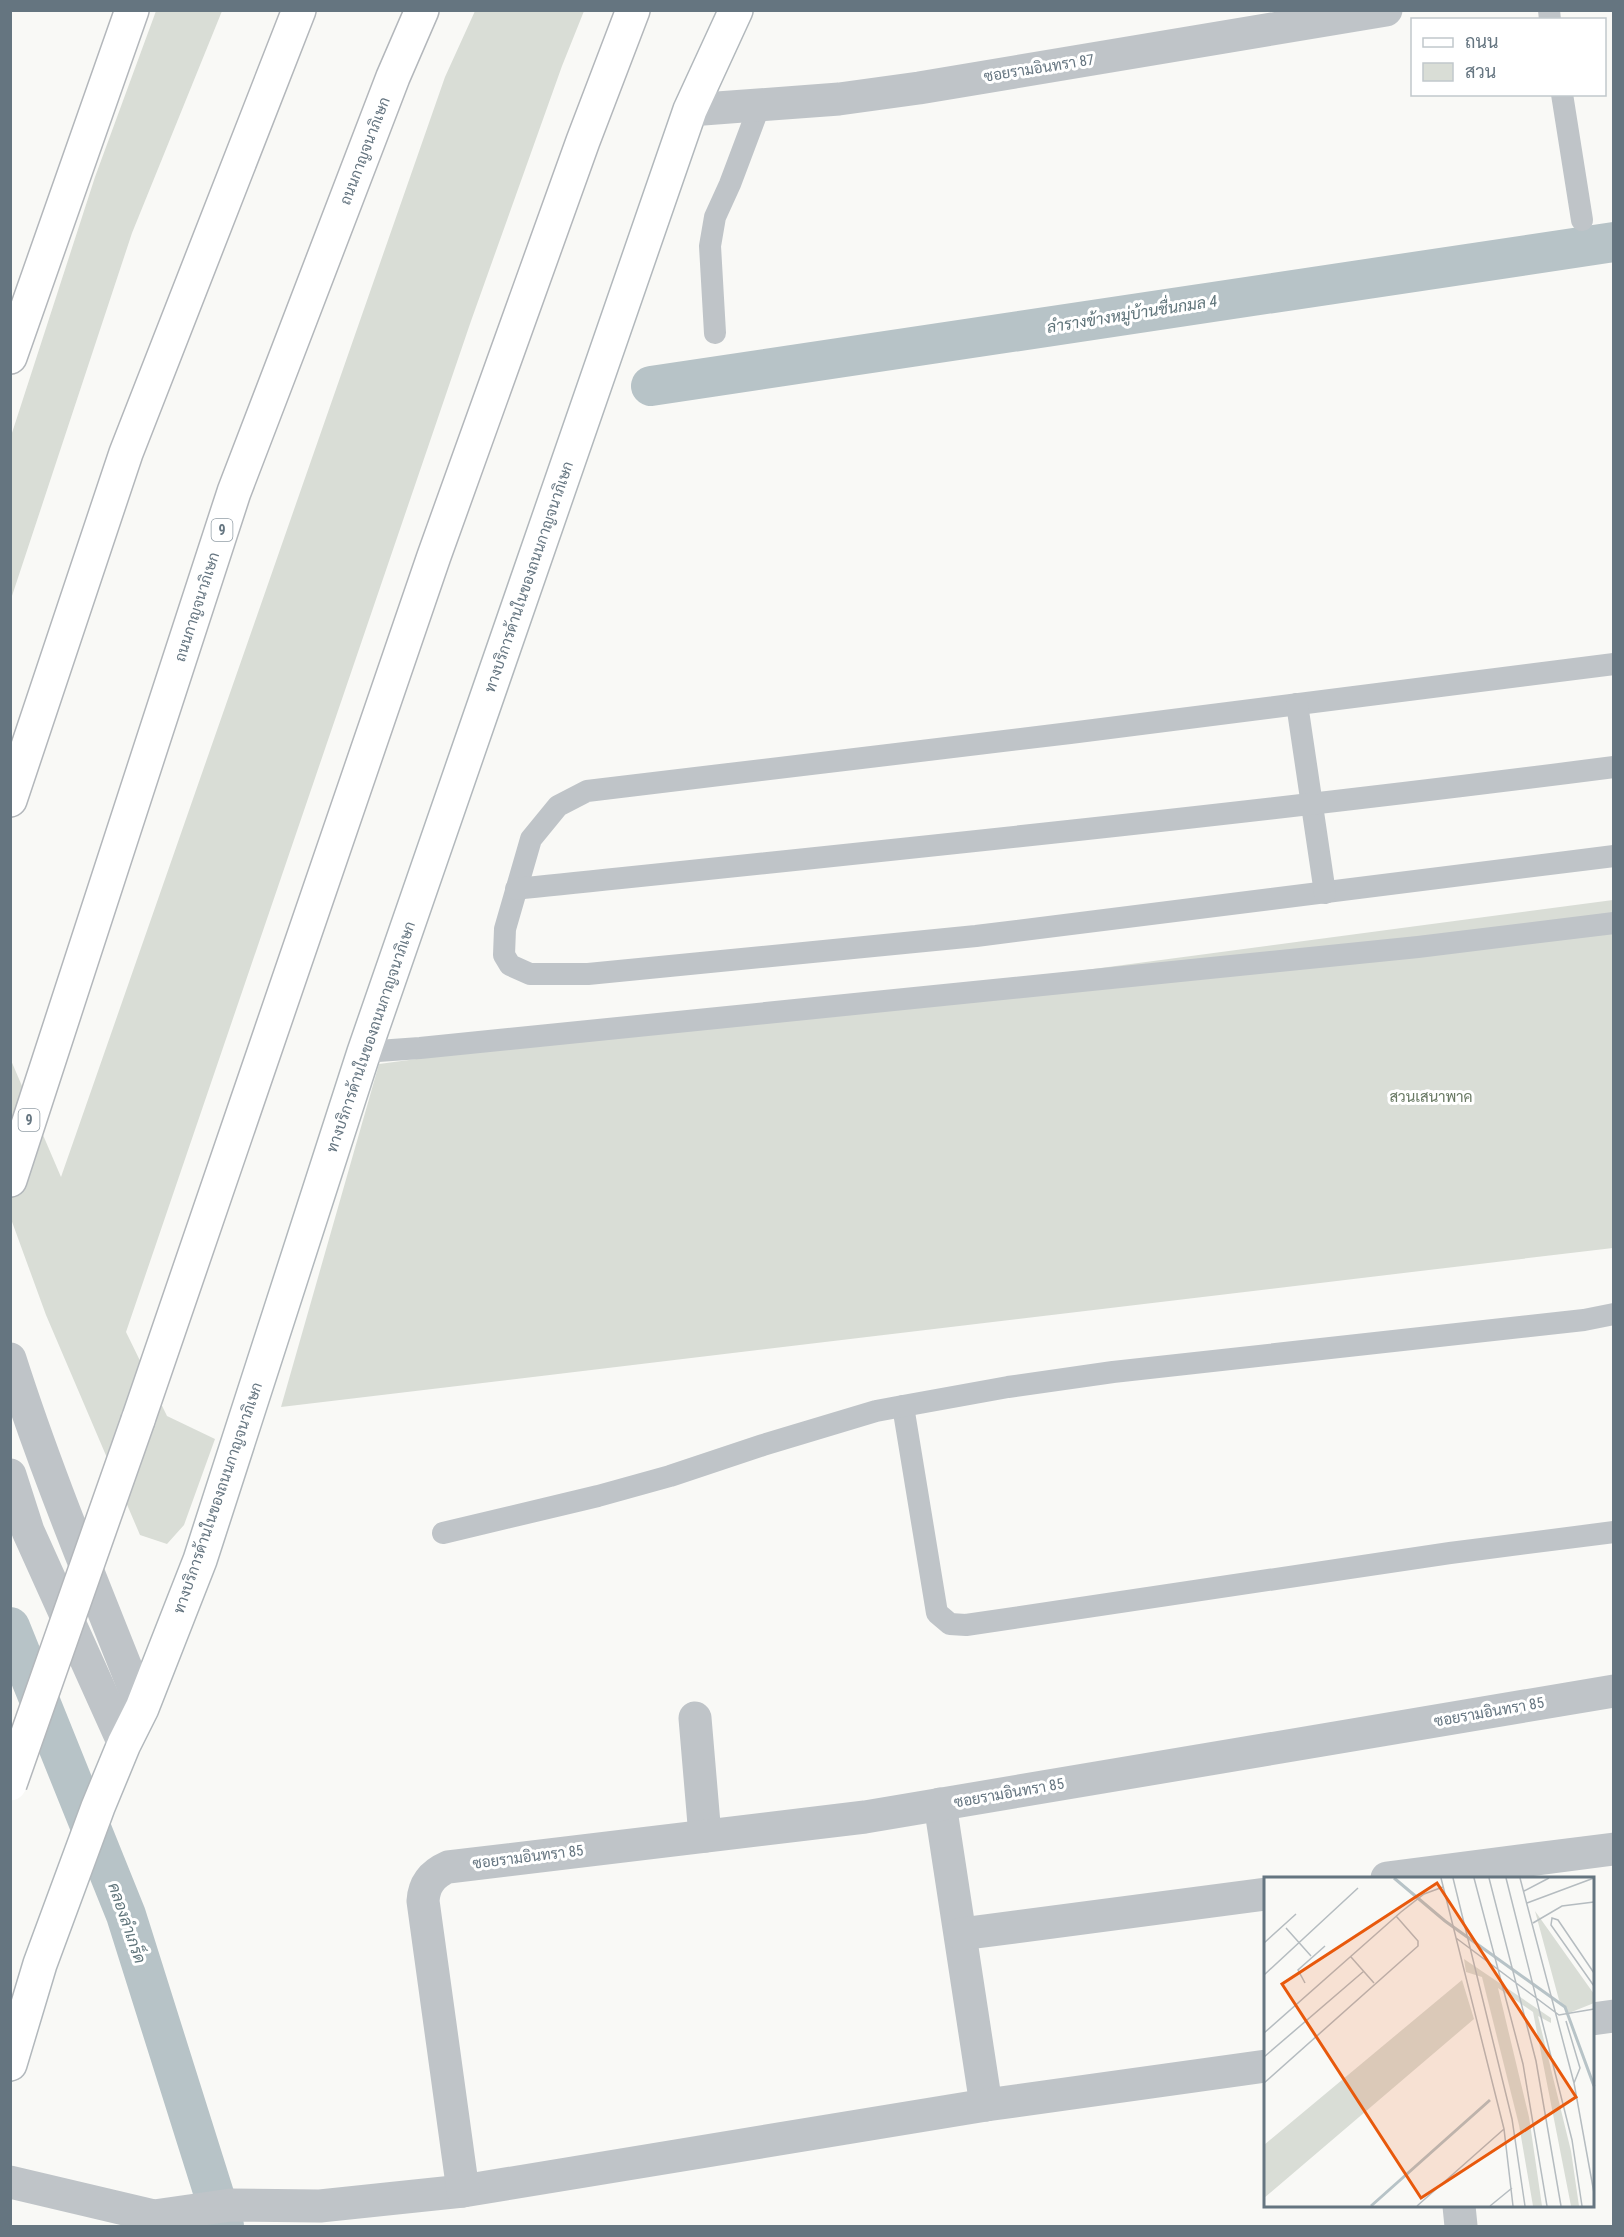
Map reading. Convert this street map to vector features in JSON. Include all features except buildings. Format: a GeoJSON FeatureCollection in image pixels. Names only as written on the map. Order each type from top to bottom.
{"type":"FeatureCollection","features":[{"type":"Feature","properties":{"kind":"main road"},"geometry":{"type":"LineString","coordinates":[[10,357],[132,10]]}},
{"type":"Feature","properties":{"kind":"main road"},"geometry":{"type":"LineString","coordinates":[[10,800],[126,453],[299,10]]}},
{"type":"Feature","properties":{"kind":"main road","name":"ถนนกาญจนาภิเษก"},"geometry":{"type":"LineString","coordinates":[[10,1180],[234,492],[393,77],[422,10]]}},
{"type":"Feature","properties":{"kind":"main road"},"geometry":{"type":"LineString","coordinates":[[10,1784],[138,1420],[434,556],[583,141],[633,10]]}},
{"type":"Feature","properties":{"kind":"main road","name":"ทางบริการด้านในของถนนกาญจนาภิเษก"},"geometry":{"type":"LineString","coordinates":[[10,2064],[40,1964],[98,1807],[124,1744],[142,1708],[200,1560],[364,1052],[690,110],[736,10]]}},
{"type":"Feature","properties":{"kind":"street","name":"ซอยรามอินทรา 87"},"geometry":{"type":"LineString","coordinates":[[690,110],[759,107],[919,88],[1386,10]]}},
{"type":"Feature","properties":{"kind":"street"},"geometry":{"type":"LineString","coordinates":[[10,1359],[74,1534],[142,1708]]}},
{"type":"Feature","properties":{"kind":"street"},"geometry":{"type":"LineString","coordinates":[[10,1475],[28,1531],[124,1744]]}},
{"type":"Feature","properties":{"kind":"street","name":"ซอยรามอินทรา 85"},"geometry":{"type":"LineString","coordinates":[[463,2191],[423,1901],[424,1889],[435,1872],[448,1867],[865,1817],[1614,1691]]}},
{"type":"Feature","properties":{"kind":"street"},"geometry":{"type":"LineString","coordinates":[[695,1718],[705,1836]]}},
{"type":"Feature","properties":{"kind":"street"},"geometry":{"type":"LineString","coordinates":[[940,1804],[986,2105]]}},
{"type":"Feature","properties":{"kind":"street"},"geometry":{"type":"LineString","coordinates":[[1395,1877],[1614,1849]]}},
{"type":"Feature","properties":{"kind":"street"},"geometry":{"type":"LineString","coordinates":[[961,1934],[1264,1894]]}},
{"type":"Feature","properties":{"kind":"street"},"geometry":{"type":"LineString","coordinates":[[1594,2019],[1614,2016]]}},
{"type":"Feature","properties":{"kind":"street"},"geometry":{"type":"LineString","coordinates":[[10,2182],[154,2217],[231,2205],[320,2206],[463,2191],[986,2105],[1264,2066]]}},
{"type":"Feature","properties":{"kind":"street"},"geometry":{"type":"LineString","coordinates":[[1459,2207],[1461,2226]]}},
{"type":"Feature","properties":{"kind":"lane"},"geometry":{"type":"LineString","coordinates":[[1562,96],[1582,220]]}},
{"type":"Feature","properties":{"kind":"lane"},"geometry":{"type":"LineString","coordinates":[[715,333],[710,246],[715,217],[759,107]]}},
{"type":"Feature","properties":{"kind":"lane"},"geometry":{"type":"LineString","coordinates":[[1614,664],[587,791],[558,806],[531,839],[505,929],[504,955],[510,965],[530,974],[588,974],[965,937],[1614,855]]}},
{"type":"Feature","properties":{"kind":"lane"},"geometry":{"type":"LineString","coordinates":[[1297,704],[1325,893]]}},
{"type":"Feature","properties":{"kind":"lane"},"geometry":{"type":"LineString","coordinates":[[516,889],[1115,827],[1614,767]]}},
{"type":"Feature","properties":{"kind":"lane"},"geometry":{"type":"LineString","coordinates":[[364,1052],[1418,947],[1614,923]]}},
{"type":"Feature","properties":{"kind":"lane"},"geometry":{"type":"LineString","coordinates":[[443,1533],[598,1496],[670,1476],[864,1415],[903,1406],[1008,1387],[1113,1372],[1584,1320],[1614,1314]]}},
{"type":"Feature","properties":{"kind":"lane"},"geometry":{"type":"LineString","coordinates":[[903,1406],[936,1613],[950,1624],[966,1625],[1450,1553],[1614,1532]]}},
{"type":"Feature","properties":{"kind":"green space"},"geometry":{"type":"Polygon","coordinates":[[[156,11],[222,11],[132,233],[11,599],[11,436],[95,177],[156,11]]]}},
{"type":"Feature","properties":{"kind":"green space"},"geometry":{"type":"Polygon","coordinates":[[[475,11],[584,11],[562,66],[471,321],[126,1332],[167,1416],[215,1439],[184,1525],[167,1544],[140,1535],[46,1315],[11,1219],[10,1058],[61,1177],[445,77],[475,11]]]}},
{"type":"Feature","properties":{"kind":"green space","name":"สวนเสนาพาค"},"geometry":{"type":"Polygon","coordinates":[[[1613,900],[1613,1248],[281,1407],[379,1064],[1613,900]]]}},
{"type":"Feature","properties":{"kind":"waterway","name":"ลำรางข้างหมู่บ้านชื่นกมล 4"},"geometry":{"type":"LineString","coordinates":[[651,386],[1614,242]]}},
{"type":"Feature","properties":{"kind":"waterway","name":"คลองลำเกร็ด"},"geometry":{"type":"LineString","coordinates":[[10,1627],[126,1915],[224,2226]]}}]}
